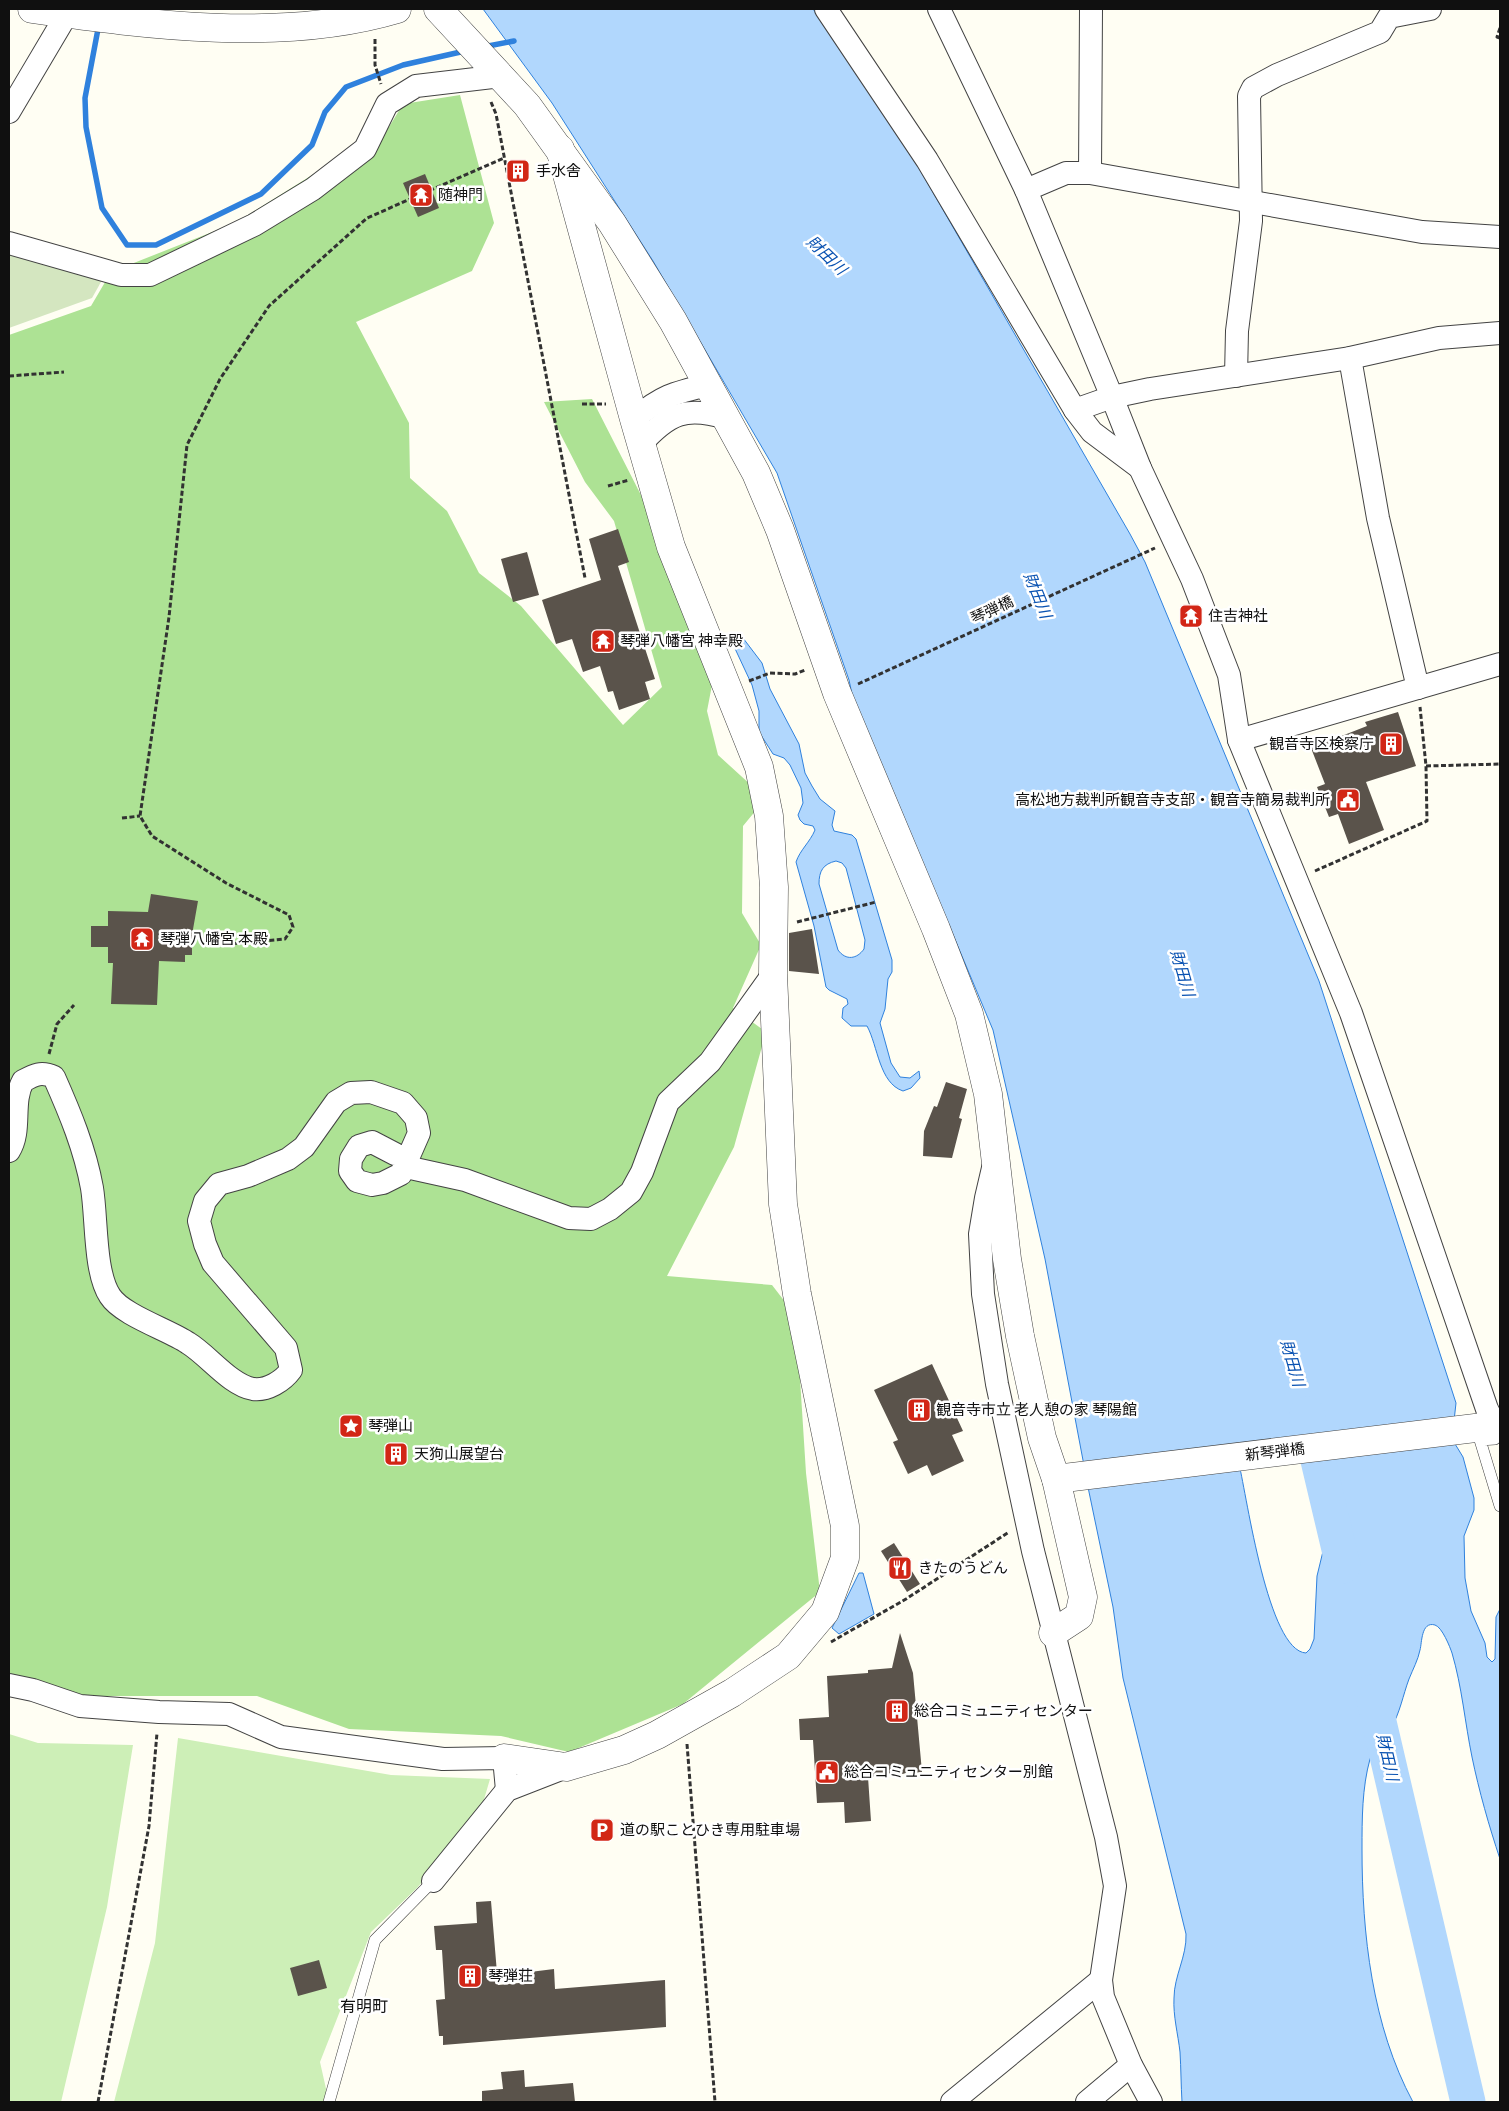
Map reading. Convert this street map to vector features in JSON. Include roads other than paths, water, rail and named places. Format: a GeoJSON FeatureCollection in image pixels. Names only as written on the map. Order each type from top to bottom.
{"type":"FeatureCollection","features":[{"type":"Feature","properties":{"kind":"street"},"geometry":{"type":"LineString","coordinates":[[32,9],[166,24],[241,28],[292,28],[374,16],[397,9]]}},
{"type":"Feature","properties":{"kind":"street"},"geometry":{"type":"LineString","coordinates":[[438,9],[460,32],[491,72],[527,105],[560,149],[622,240],[673,321],[756,473],[773,514],[826,662],[969,1014],[988,1094],[1007,1259],[1020,1336],[1042,1438],[1066,1478],[1083,1596],[1079,1616],[1053,1633]]}},
{"type":"Feature","properties":{"kind":"street"},"geometry":{"type":"LineString","coordinates":[[826,9],[932,169],[1075,410],[1092,432],[1140,468]]}},
{"type":"Feature","properties":{"kind":"street"},"geometry":{"type":"LineString","coordinates":[[939,9],[1026,190],[1140,468],[1192,579],[1229,675],[1239,740],[1351,1013],[1487,1409],[1492,1429]]}},
{"type":"Feature","properties":{"kind":"street"},"geometry":{"type":"LineString","coordinates":[[1090,173],[1091,9]]}},
{"type":"Feature","properties":{"kind":"street"},"geometry":{"type":"LineString","coordinates":[[1236,376],[1237,331],[1250,221],[1249,96],[1253,88],[1277,75],[1380,32],[1388,17],[1430,9]]}},
{"type":"Feature","properties":{"kind":"street"},"geometry":{"type":"LineString","coordinates":[[9,112],[67,14]]}},
{"type":"Feature","properties":{"kind":"street"},"geometry":{"type":"LineString","coordinates":[[9,243],[121,275],[150,274],[254,225],[313,189],[365,149],[387,104],[416,86],[491,72]]}},
{"type":"Feature","properties":{"kind":"street"},"geometry":{"type":"LineString","coordinates":[[433,1881],[507,1790],[566,1767],[624,1750],[657,1735],[732,1692],[788,1656],[825,1612],[845,1558],[845,1526],[797,1294],[784,1204],[773,974],[774,887],[770,816],[759,767],[671,547],[637,431],[560,149]]}},
{"type":"Feature","properties":{"kind":"street"},"geometry":{"type":"LineString","coordinates":[[1026,190],[1066,173],[1090,173],[1250,203],[1422,232],[1500,237]]}},
{"type":"Feature","properties":{"kind":"street"},"geometry":{"type":"LineString","coordinates":[[1075,410],[1112,397],[1159,387],[1350,358],[1439,338],[1500,333]]}},
{"type":"Feature","properties":{"kind":"street"},"geometry":{"type":"LineString","coordinates":[[1350,358],[1378,518],[1418,688]]}},
{"type":"Feature","properties":{"kind":"street"},"geometry":{"type":"LineString","coordinates":[[637,431],[651,405],[671,393],[708,385]]}},
{"type":"Feature","properties":{"kind":"street"},"geometry":{"type":"LineString","coordinates":[[637,431],[660,425],[672,417],[687,413],[706,412],[726,418]]}},
{"type":"Feature","properties":{"kind":"street"},"geometry":{"type":"LineString","coordinates":[[1239,740],[1500,664]]}},
{"type":"Feature","properties":{"kind":"street"},"geometry":{"type":"LineString","coordinates":[[415,1168],[465,1180],[569,1218],[591,1219],[610,1210],[631,1192],[642,1172],[668,1102],[710,1062],[773,974]]}},
{"type":"Feature","properties":{"kind":"street"},"geometry":{"type":"LineString","coordinates":[[9,1151],[13,1143],[17,1098],[22,1081],[36,1074],[46,1073],[54,1077],[75,1123],[92,1188],[99,1260],[106,1287],[111,1297],[134,1314],[188,1342],[239,1384],[252,1389],[264,1389],[285,1378],[291,1370],[290,1360],[286,1348],[276,1334],[213,1263],[204,1244],[199,1221],[204,1201],[218,1184],[248,1176],[288,1159],[304,1147],[336,1102],[351,1093],[371,1092],[402,1103],[416,1118],[420,1133],[400,1174],[383,1183],[372,1185],[357,1181],[350,1171],[351,1159],[359,1146],[372,1142],[395,1154]]}},
{"type":"Feature","properties":{"kind":"street"},"geometry":{"type":"LineString","coordinates":[[996,1154],[980,1234],[983,1294],[998,1384],[1027,1520],[1053,1633],[1106,1837],[1114,1886],[1101,1980],[1104,1997],[1131,2065],[1151,2102]]}},
{"type":"Feature","properties":{"kind":"street","name":"新琴弾橋"},"geometry":{"type":"LineString","coordinates":[[1066,1478],[1492,1429]]}},
{"type":"Feature","properties":{"kind":"street"},"geometry":{"type":"LineString","coordinates":[[9,1685],[33,1690],[80,1706],[159,1712],[229,1714],[281,1737],[443,1759],[504,1758],[566,1767]]}},
{"type":"Feature","properties":{"kind":"street"},"geometry":{"type":"LineString","coordinates":[[504,1758],[507,1790]]}},
{"type":"Feature","properties":{"kind":"street"},"geometry":{"type":"LineString","coordinates":[[952,2102],[1101,1980]]}},
{"type":"Feature","properties":{"kind":"street"},"geometry":{"type":"LineString","coordinates":[[1087,2102],[1131,2065]]}},
{"type":"Feature","properties":{"kind":"lane"},"geometry":{"type":"LineString","coordinates":[[1492,1429],[1480,1440],[1500,1506]]}},
{"type":"Feature","properties":{"kind":"lane"},"geometry":{"type":"LineString","coordinates":[[329,2102],[375,1940],[433,1881]]}},
{"type":"Feature","properties":{"kind":"water"},"geometry":{"type":"Polygon","coordinates":[[[483,9],[813,9],[893,123],[1145,562],[1319,981],[1456,1403],[1452,1439],[1463,1457],[1474,1498],[1474,1510],[1464,1536],[1465,1578],[1471,1611],[1485,1643],[1487,1657],[1492,1662],[1495,1659],[1496,1617],[1500,1609],[1500,1859],[1475,1770],[1452,1653],[1443,1633],[1435,1625],[1427,1626],[1423,1633],[1418,1657],[1397,1716],[1372,1754],[1365,1781],[1362,1849],[1367,1946],[1379,2011],[1388,2042],[1399,2073],[1413,2102],[1182,2102],[1180,2052],[1174,1998],[1176,1982],[1185,1950],[1186,1934],[1123,1678],[1113,1607],[1089,1492],[1045,1259],[993,1030],[852,694],[849,680],[777,473],[653,261],[552,103],[483,9]],[[1329,1454],[1239,1464],[1261,1570],[1270,1601],[1281,1627],[1293,1646],[1306,1653],[1314,1639],[1317,1576],[1333,1510],[1329,1454]]]}},
{"type":"Feature","properties":{"kind":"water"},"geometry":{"type":"Polygon","coordinates":[[[743,638],[762,663],[770,689],[799,744],[805,773],[820,799],[835,811],[832,825],[834,831],[852,835],[856,839],[892,960],[892,972],[888,979],[885,1009],[880,1023],[891,1063],[900,1077],[910,1078],[919,1071],[920,1078],[911,1088],[903,1091],[895,1087],[889,1080],[880,1063],[867,1026],[851,1026],[842,1018],[843,1008],[848,1004],[847,999],[826,987],[814,926],[796,862],[815,830],[813,826],[804,824],[798,815],[803,803],[801,788],[790,765],[784,758],[773,754],[759,732],[759,711],[752,685],[731,640],[743,638]],[[836,861],[825,866],[820,875],[819,884],[838,950],[844,956],[855,957],[864,949],[865,940],[846,868],[842,863],[836,861]]]}},
{"type":"Feature","properties":{"kind":"water"},"geometry":{"type":"Polygon","coordinates":[[[859,1573],[863,1573],[874,1614],[839,1634],[832,1628],[859,1573]]]}},
{"type":"Feature","properties":{"kind":"waterway"},"geometry":{"type":"LineString","coordinates":[[98,29],[85,98],[86,127],[102,208],[127,245],[156,245],[261,194],[312,145],[325,112],[346,87],[403,65],[465,51]]}},
{"type":"Feature","properties":{"kind":"waterway"},"geometry":{"type":"LineString","coordinates":[[483,47],[514,41]]}},
{"type":"Feature","properties":{"kind":"waterway","name":"財田川"},"geometry":{"type":"LineString","coordinates":[[1307,1414],[1343,1566]]}},
{"type":"Feature","properties":{"kind":"waterway","name":"財田川"},"geometry":{"type":"LineString","coordinates":[[1372,1692],[1468,2102]]}},
{"type":"Feature","properties":{"kind":"place","name":"手水舎"},"geometry":{"type":"Point","coordinates":[518,171]}},
{"type":"Feature","properties":{"kind":"place","name":"随神門"},"geometry":{"type":"Point","coordinates":[421,195]}},
{"type":"Feature","properties":{"kind":"place","name":"住吉神社"},"geometry":{"type":"Point","coordinates":[1191,616]}},
{"type":"Feature","properties":{"kind":"place","name":"琴弾八幡宮 神幸殿"},"geometry":{"type":"Point","coordinates":[603,641]}},
{"type":"Feature","properties":{"kind":"place","name":"観音寺区検察庁"},"geometry":{"type":"Point","coordinates":[1391,744]}},
{"type":"Feature","properties":{"kind":"place","name":"高松地方裁判所観音寺支部・観音寺簡易裁判所"},"geometry":{"type":"Point","coordinates":[1348,800]}},
{"type":"Feature","properties":{"kind":"place","name":"琴弾八幡宮 本殿"},"geometry":{"type":"Point","coordinates":[142,939]}},
{"type":"Feature","properties":{"kind":"place","name":"観音寺市立 老人憩の家 琴陽館"},"geometry":{"type":"Point","coordinates":[919,1410]}},
{"type":"Feature","properties":{"kind":"place","name":"琴弾山"},"geometry":{"type":"Point","coordinates":[351,1426]}},
{"type":"Feature","properties":{"kind":"place","name":"天狗山展望台"},"geometry":{"type":"Point","coordinates":[396,1454]}},
{"type":"Feature","properties":{"kind":"place","name":"きたのうどん"},"geometry":{"type":"Point","coordinates":[900,1568]}},
{"type":"Feature","properties":{"kind":"place","name":"総合コミュニティセンター"},"geometry":{"type":"Point","coordinates":[897,1711]}},
{"type":"Feature","properties":{"kind":"place","name":"総合コミュニティセンター別館"},"geometry":{"type":"Point","coordinates":[827,1772]}},
{"type":"Feature","properties":{"kind":"place","name":"道の駅ことひき専用駐車場"},"geometry":{"type":"Point","coordinates":[602,1830]}},
{"type":"Feature","properties":{"kind":"place","name":"琴弾荘"},"geometry":{"type":"Point","coordinates":[470,1976]}},
{"type":"Feature","properties":{"kind":"district","name":"有明町"},"geometry":{"type":"Point","coordinates":[364,2006]}}]}
